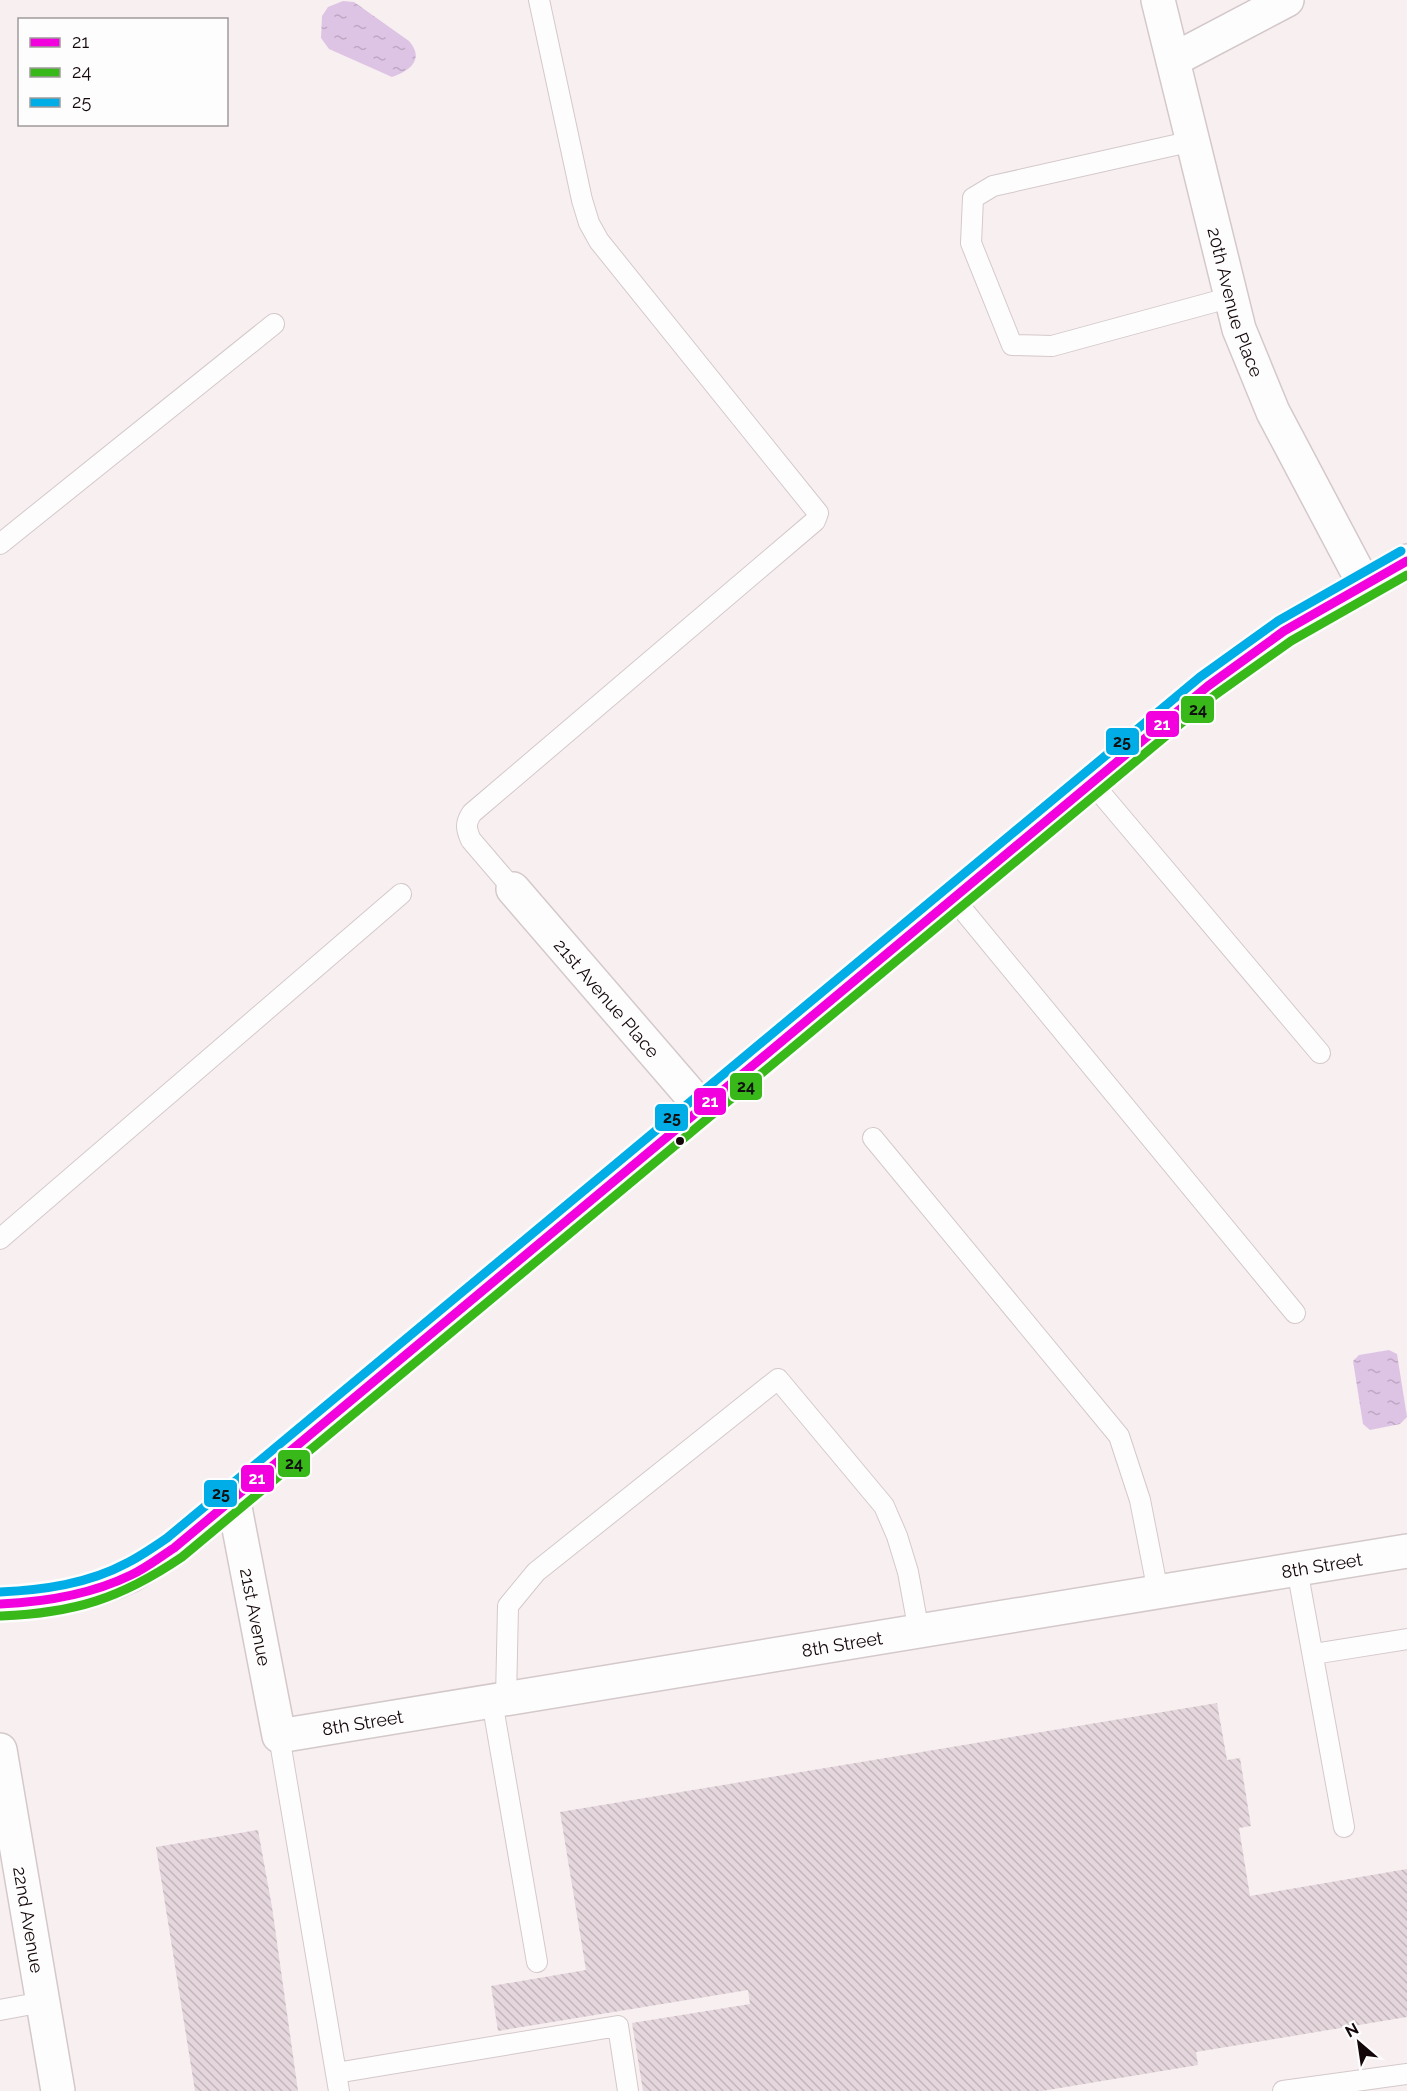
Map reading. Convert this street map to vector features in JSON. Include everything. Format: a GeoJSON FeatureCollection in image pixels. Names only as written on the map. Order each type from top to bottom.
{"type":"FeatureCollection","features":[{"type":"Feature","properties":{"kind":"street","name":"20th Avenue Place"},"geometry":{"type":"LineString","coordinates":[[1158,0],[1239,329],[1272,412],[1364,584]]}},
{"type":"Feature","properties":{"kind":"street"},"geometry":{"type":"LineString","coordinates":[[1173,60],[1287,0]]}},
{"type":"Feature","properties":{"kind":"street"},"geometry":{"type":"LineString","coordinates":[[0,1604],[34,1603],[84,1593],[131,1574],[174,1548],[1208,686],[1284,631],[1407,561]]}},
{"type":"Feature","properties":{"kind":"street","name":"21st Avenue Place"},"geometry":{"type":"LineString","coordinates":[[513,889],[702,1108]]}},
{"type":"Feature","properties":{"kind":"street","name":"21st Avenue"},"geometry":{"type":"LineString","coordinates":[[233,1497],[279,1736]]}},
{"type":"Feature","properties":{"kind":"street","name":"8th Street"},"geometry":{"type":"LineString","coordinates":[[279,1736],[1407,1551]]}},
{"type":"Feature","properties":{"kind":"street","name":"22nd Avenue"},"geometry":{"type":"LineString","coordinates":[[0,1750],[58,2091]]}},
{"type":"Feature","properties":{"kind":"lane"},"geometry":{"type":"LineString","coordinates":[[513,889],[471,840],[466,830],[467,820],[472,813],[815,521],[818,513],[599,241],[589,223],[539,0]]}},
{"type":"Feature","properties":{"kind":"lane"},"geometry":{"type":"LineString","coordinates":[[1193,141],[993,186],[973,198],[971,243],[1012,345],[1052,346],[1232,297]]}},
{"type":"Feature","properties":{"kind":"lane"},"geometry":{"type":"LineString","coordinates":[[0,544],[274,324]]}},
{"type":"Feature","properties":{"kind":"lane"},"geometry":{"type":"LineString","coordinates":[[1093,784],[1320,1053]]}},
{"type":"Feature","properties":{"kind":"lane"},"geometry":{"type":"LineString","coordinates":[[0,1239],[401,894]]}},
{"type":"Feature","properties":{"kind":"lane"},"geometry":{"type":"LineString","coordinates":[[954,899],[1295,1313]]}},
{"type":"Feature","properties":{"kind":"lane"},"geometry":{"type":"LineString","coordinates":[[873,1138],[1119,1436],[1140,1500],[1158,1592]]}},
{"type":"Feature","properties":{"kind":"lane"},"geometry":{"type":"LineString","coordinates":[[537,1962],[499,1700],[508,1606],[536,1572],[778,1379],[884,1506],[897,1536],[908,1572],[919,1632]]}},
{"type":"Feature","properties":{"kind":"lane"},"geometry":{"type":"LineString","coordinates":[[1297,1569],[1344,1827]]}},
{"type":"Feature","properties":{"kind":"lane"},"geometry":{"type":"LineString","coordinates":[[1313,1654],[1407,1639]]}},
{"type":"Feature","properties":{"kind":"lane"},"geometry":{"type":"LineString","coordinates":[[279,1736],[337,2082],[618,2026],[628,2091]]}},
{"type":"Feature","properties":{"kind":"lane"},"geometry":{"type":"LineString","coordinates":[[0,2010],[43,2002]]}},
{"type":"Feature","properties":{"kind":"lane"},"geometry":{"type":"LineString","coordinates":[[1283,2091],[1407,2074]]}},
{"type":"Feature","properties":{"kind":"water"},"geometry":{"type":"Polygon","coordinates":[[[343,1],[354,2],[409,41],[416,53],[410,68],[392,77],[329,49],[321,38],[322,16],[328,7],[343,1]]]}},
{"type":"Feature","properties":{"kind":"water"},"geometry":{"type":"Polygon","coordinates":[[[1389,1350],[1397,1354],[1407,1417],[1400,1424],[1370,1430],[1363,1424],[1353,1361],[1359,1355],[1389,1350]]]}},
{"type":"Feature","properties":{"kind":"building"},"geometry":{"type":"Polygon","coordinates":[[[1217,1703],[1227,1760],[1240,1758],[1251,1826],[1239,1828],[1250,1896],[1407,1869],[1407,2017],[1196,2052],[1198,2065],[1042,2091],[643,2091],[632,2023],[750,2004],[748,1990],[498,2031],[491,1986],[586,1970],[560,1812],[1217,1703]]]}},
{"type":"Feature","properties":{"kind":"building"},"geometry":{"type":"Polygon","coordinates":[[[258,1830],[272,1907],[298,2091],[195,2091],[156,1847],[258,1830]]]}},
{"type":"Feature","properties":{"kind":"transit line","name":"25"},"geometry":{"type":"LineString","coordinates":[[0,1592],[65,1585],[97,1576],[132,1560],[167,1538],[1200,677],[1278,621],[1401,551]]}},
{"type":"Feature","properties":{"kind":"transit line","name":"21"},"geometry":{"type":"LineString","coordinates":[[0,1604],[50,1599],[100,1588],[137,1572],[174,1548],[1208,686],[1284,631],[1407,561]]}},
{"type":"Feature","properties":{"kind":"transit line","name":"24"},"geometry":{"type":"LineString","coordinates":[[1,1616],[51,1611],[96,1601],[138,1584],[182,1557],[1215,695],[1291,641],[1407,575]]}}]}
